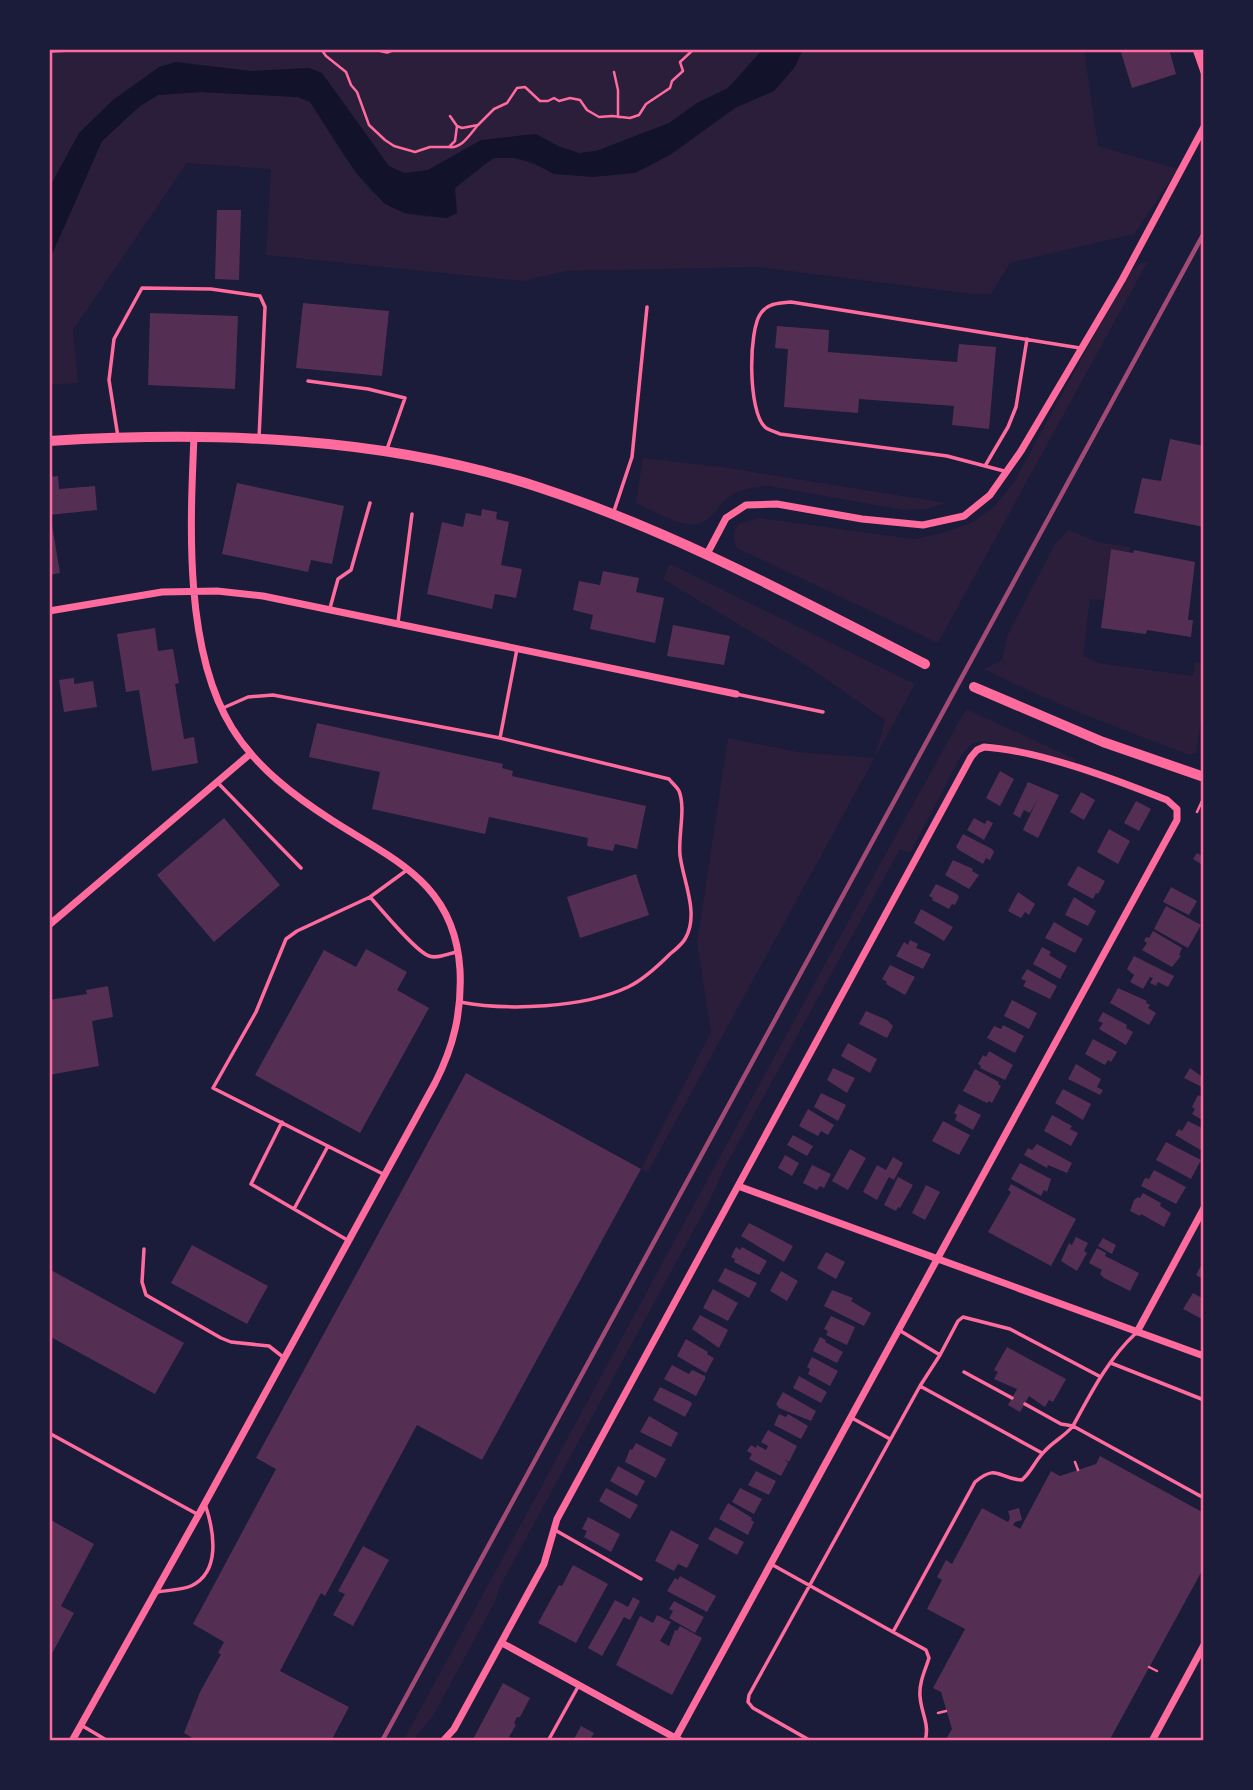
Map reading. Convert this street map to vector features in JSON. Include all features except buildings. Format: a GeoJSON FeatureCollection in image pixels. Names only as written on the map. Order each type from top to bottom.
{"type":"FeatureCollection","features":[{"type":"Feature","properties":{"kind":"street"},"geometry":{"type":"LineString","coordinates":[[1196,49],[1204,72]]}},
{"type":"Feature","properties":{"kind":"street"},"geometry":{"type":"LineString","coordinates":[[707,554],[726,519],[746,505],[778,504],[862,519],[923,526],[964,516],[990,495],[1122,280],[1204,127]]}},
{"type":"Feature","properties":{"kind":"street"},"geometry":{"type":"LineString","coordinates":[[72,1741],[205,1504],[446,1062],[455,1038],[460,1002],[457,952],[449,920],[426,885],[377,846],[311,806],[278,782],[250,754],[221,709],[202,648],[193,591],[194,437]]}},
{"type":"Feature","properties":{"kind":"street"},"geometry":{"type":"LineString","coordinates":[[49,442],[194,437],[310,442],[386,451],[487,472],[540,487],[613,513],[707,554],[925,664]]}},
{"type":"Feature","properties":{"kind":"street"},"geometry":{"type":"LineString","coordinates":[[49,611],[162,592],[193,591],[263,596],[736,694]]}},
{"type":"Feature","properties":{"kind":"street"},"geometry":{"type":"LineString","coordinates":[[974,687],[1103,742],[1204,777]]}},
{"type":"Feature","properties":{"kind":"street"},"geometry":{"type":"LineString","coordinates":[[443,1741],[454,1729],[502,1643],[544,1564],[557,1519],[971,757],[984,747],[1045,759],[1091,772],[1167,800],[1177,809],[1177,820],[677,1740],[502,1643]]}},
{"type":"Feature","properties":{"kind":"street"},"geometry":{"type":"LineString","coordinates":[[49,925],[250,754]]}},
{"type":"Feature","properties":{"kind":"street"},"geometry":{"type":"LineString","coordinates":[[738,1186],[1204,1356]]}},
{"type":"Feature","properties":{"kind":"street"},"geometry":{"type":"LineString","coordinates":[[1137,1332],[1204,1208]]}},
{"type":"Feature","properties":{"kind":"street"},"geometry":{"type":"LineString","coordinates":[[1152,1741],[1204,1645]]}},
{"type":"Feature","properties":{"kind":"lane"},"geometry":{"type":"LineString","coordinates":[[49,51],[94,49]]}},
{"type":"Feature","properties":{"kind":"lane"},"geometry":{"type":"LineString","coordinates":[[374,49],[387,52],[396,49]]}},
{"type":"Feature","properties":{"kind":"lane"},"geometry":{"type":"LineString","coordinates":[[118,438],[109,380],[114,339],[142,288],[211,289],[260,296],[265,307],[259,440]]}},
{"type":"Feature","properties":{"kind":"lane"},"geometry":{"type":"LineString","coordinates":[[1006,472],[947,456],[780,434],[764,426],[757,414],[752,374],[755,325],[761,312],[773,304],[791,302],[1082,348]]}},
{"type":"Feature","properties":{"kind":"lane"},"geometry":{"type":"LineString","coordinates":[[613,513],[632,457],[647,307]]}},
{"type":"Feature","properties":{"kind":"lane"},"geometry":{"type":"LineString","coordinates":[[985,466],[1008,427],[1016,407],[1027,339]]}},
{"type":"Feature","properties":{"kind":"lane"},"geometry":{"type":"LineString","coordinates":[[308,381],[368,389],[405,398],[386,451]]}},
{"type":"Feature","properties":{"kind":"lane"},"geometry":{"type":"LineString","coordinates":[[329,610],[338,579],[351,570],[370,503]]}},
{"type":"Feature","properties":{"kind":"lane"},"geometry":{"type":"LineString","coordinates":[[398,624],[412,514]]}},
{"type":"Feature","properties":{"kind":"lane"},"geometry":{"type":"LineString","coordinates":[[500,738],[517,649]]}},
{"type":"Feature","properties":{"kind":"lane"},"geometry":{"type":"LineString","coordinates":[[736,694],[823,712]]}},
{"type":"Feature","properties":{"kind":"lane"},"geometry":{"type":"LineString","coordinates":[[221,709],[248,697],[272,695],[500,738],[669,779],[679,791],[682,808],[678,838],[691,918],[685,939],[660,964],[628,987],[585,1000],[530,1008],[487,1008],[460,1002]]}},
{"type":"Feature","properties":{"kind":"lane"},"geometry":{"type":"LineString","coordinates":[[217,782],[300,868]]}},
{"type":"Feature","properties":{"kind":"lane"},"geometry":{"type":"LineString","coordinates":[[385,1175],[213,1088],[256,1012],[286,939],[297,931],[370,897],[408,869]]}},
{"type":"Feature","properties":{"kind":"lane"},"geometry":{"type":"LineString","coordinates":[[370,897],[418,949],[428,956],[437,957],[457,952]]}},
{"type":"Feature","properties":{"kind":"lane"},"geometry":{"type":"LineString","coordinates":[[282,1122],[251,1184],[349,1241]]}},
{"type":"Feature","properties":{"kind":"lane"},"geometry":{"type":"LineString","coordinates":[[294,1209],[328,1146]]}},
{"type":"Feature","properties":{"kind":"lane"},"geometry":{"type":"LineString","coordinates":[[144,1249],[142,1270],[146,1296],[222,1338],[231,1342],[269,1346],[285,1358]]}},
{"type":"Feature","properties":{"kind":"lane"},"geometry":{"type":"LineString","coordinates":[[811,1741],[753,1708],[748,1702],[749,1695],[808,1585],[958,1321],[963,1317],[970,1317],[989,1325],[1010,1329],[1100,1376]]}},
{"type":"Feature","properties":{"kind":"lane"},"geometry":{"type":"LineString","coordinates":[[899,1330],[940,1355]]}},
{"type":"Feature","properties":{"kind":"lane"},"geometry":{"type":"LineString","coordinates":[[893,1632],[975,1482],[985,1473],[995,1471],[1011,1479],[1023,1480],[1032,1472],[1042,1453],[1063,1438],[1073,1426],[1100,1376],[1123,1344],[1137,1332]]}},
{"type":"Feature","properties":{"kind":"lane"},"geometry":{"type":"LineString","coordinates":[[1111,1363],[1204,1400]]}},
{"type":"Feature","properties":{"kind":"lane"},"geometry":{"type":"LineString","coordinates":[[964,1371],[1012,1398]]}},
{"type":"Feature","properties":{"kind":"lane"},"geometry":{"type":"LineString","coordinates":[[920,1386],[1042,1453]]}},
{"type":"Feature","properties":{"kind":"lane"},"geometry":{"type":"LineString","coordinates":[[1025,1404],[1060,1424],[1073,1426],[1204,1498]]}},
{"type":"Feature","properties":{"kind":"lane"},"geometry":{"type":"LineString","coordinates":[[851,1417],[890,1439]]}},
{"type":"Feature","properties":{"kind":"lane"},"geometry":{"type":"LineString","coordinates":[[49,1433],[199,1514]]}},
{"type":"Feature","properties":{"kind":"lane"},"geometry":{"type":"LineString","coordinates":[[156,1592],[190,1587],[203,1576],[213,1556],[214,1538],[205,1504]]}},
{"type":"Feature","properties":{"kind":"lane"},"geometry":{"type":"LineString","coordinates":[[554,1530],[641,1579]]}},
{"type":"Feature","properties":{"kind":"lane"},"geometry":{"type":"LineString","coordinates":[[771,1564],[926,1650],[929,1657],[920,1682],[919,1699],[928,1731],[925,1741]]}},
{"type":"Feature","properties":{"kind":"lane"},"geometry":{"type":"LineString","coordinates":[[548,1741],[579,1685]]}},
{"type":"Feature","properties":{"kind":"lane"},"geometry":{"type":"LineString","coordinates":[[81,1725],[107,1741]]}},
{"type":"Feature","properties":{"kind":"path"},"geometry":{"type":"LineString","coordinates":[[321,49],[346,72],[357,92],[369,125],[385,141],[415,152],[430,147],[454,148],[464,142],[494,109],[507,103],[517,88],[525,87],[540,102],[548,102],[554,98],[559,101],[580,100],[587,110],[599,117],[624,119],[639,115],[646,104],[670,88],[672,81],[683,71],[680,62],[694,49]]}},
{"type":"Feature","properties":{"kind":"path"},"geometry":{"type":"LineString","coordinates":[[614,72],[618,90],[618,117]]}},
{"type":"Feature","properties":{"kind":"path"},"geometry":{"type":"LineString","coordinates":[[450,116],[457,126],[462,128],[478,125]]}},
{"type":"Feature","properties":{"kind":"path"},"geometry":{"type":"LineString","coordinates":[[449,147],[455,141],[457,126]]}},
{"type":"Feature","properties":{"kind":"path"},"geometry":{"type":"LineString","coordinates":[[1197,812],[1202,801]]}},
{"type":"Feature","properties":{"kind":"path"},"geometry":{"type":"LineString","coordinates":[[1075,1462],[1078,1470]]}},
{"type":"Feature","properties":{"kind":"path"},"geometry":{"type":"LineString","coordinates":[[1149,1667],[1157,1671]]}},
{"type":"Feature","properties":{"kind":"path"},"geometry":{"type":"LineString","coordinates":[[938,1713],[946,1710]]}},
{"type":"Feature","properties":{"kind":"shaded area"},"geometry":{"type":"Polygon","coordinates":[[[49,49],[1084,49],[1098,146],[1178,169],[1134,234],[1010,263],[991,294],[973,294],[758,267],[566,271],[523,281],[266,255],[271,169],[187,163],[73,330],[78,383],[49,385],[49,261],[102,141],[140,106],[158,95],[201,92],[298,97],[310,102],[339,149],[363,181],[389,206],[409,214],[447,218],[455,188],[497,158],[523,160],[554,174],[526,143],[406,199],[335,109],[275,77],[169,76],[104,119],[49,235],[49,49]]]}},
{"type":"Feature","properties":{"kind":"shaded area"},"geometry":{"type":"Polygon","coordinates":[[[763,49],[803,49],[795,67],[774,91],[735,108],[670,155],[635,173],[593,177],[554,174],[534,163],[515,158],[493,158],[455,188],[457,213],[447,218],[405,213],[385,204],[355,171],[310,102],[298,97],[201,92],[158,95],[140,106],[102,141],[49,261],[49,188],[79,133],[113,100],[159,67],[176,62],[251,71],[309,68],[322,73],[389,166],[404,173],[428,170],[481,140],[536,134],[579,153],[596,151],[669,123],[697,103],[728,88],[763,49]]]}},
{"type":"Feature","properties":{"kind":"shaded area"},"geometry":{"type":"Polygon","coordinates":[[[1148,261],[938,643],[737,548],[734,536],[738,524],[759,518],[914,539],[971,523],[995,506],[1014,482],[1123,283],[1136,267],[1148,261]]]}},
{"type":"Feature","properties":{"kind":"shaded area"},"geometry":{"type":"Polygon","coordinates":[[[643,458],[722,467],[947,503],[927,509],[903,510],[764,486],[736,493],[726,499],[702,523],[688,524],[636,503],[643,458]]]}},
{"type":"Feature","properties":{"kind":"shaded area"},"geometry":{"type":"Polygon","coordinates":[[[1069,530],[1098,542],[1130,547],[1129,552],[1111,549],[1104,600],[1090,599],[1083,656],[1098,663],[1193,676],[1195,662],[1204,664],[1204,701],[1196,753],[1190,755],[1112,725],[984,669],[1002,660],[1007,636],[1056,542],[1069,530]]]}},
{"type":"Feature","properties":{"kind":"shaded area"},"geometry":{"type":"Polygon","coordinates":[[[670,564],[915,684],[875,756],[885,720],[800,661],[663,579],[670,564]]]}},
{"type":"Feature","properties":{"kind":"shaded area"},"geometry":{"type":"Polygon","coordinates":[[[966,709],[1075,759],[1075,762],[983,741],[973,743],[962,754],[910,853],[900,849],[725,1167],[708,1204],[499,1588],[496,1600],[433,1716],[412,1741],[403,1741],[753,1095],[966,709]]]}},
{"type":"Feature","properties":{"kind":"shaded area"},"geometry":{"type":"Polygon","coordinates":[[[728,738],[798,752],[875,758],[648,1172],[641,1169],[711,1032],[697,943],[728,738]]]}},
{"type":"Feature","properties":{"kind":"railway"},"geometry":{"type":"LineString","coordinates":[[382,1741],[1204,233]]}}]}
